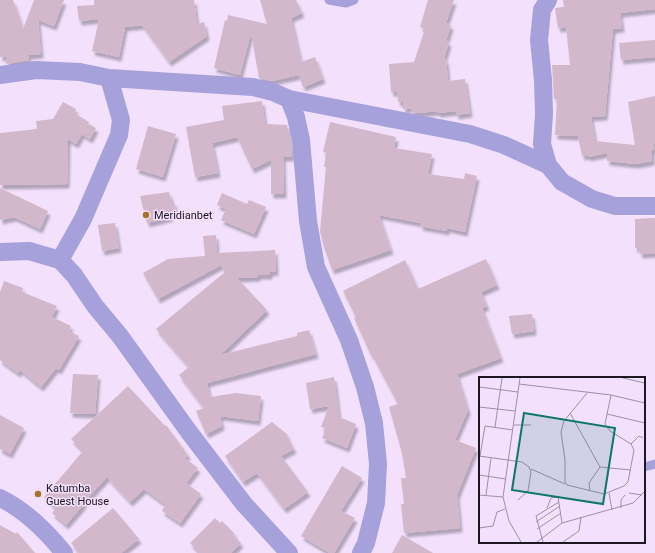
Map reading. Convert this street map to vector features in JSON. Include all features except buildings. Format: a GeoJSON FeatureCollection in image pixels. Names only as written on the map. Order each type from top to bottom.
{"type":"FeatureCollection","features":[{"type":"Feature","properties":{"kind":"street"},"geometry":{"type":"LineString","coordinates":[[548,0],[542,10],[539,40],[543,80],[544,114],[542,144],[548,165],[562,182],[592,199],[615,206],[655,206]]}},
{"type":"Feature","properties":{"kind":"street"},"geometry":{"type":"LineString","coordinates":[[0,75],[36,70],[72,71],[109,78],[253,87],[273,92],[289,99],[470,134],[504,145],[548,165]]}},
{"type":"Feature","properties":{"kind":"street"},"geometry":{"type":"LineString","coordinates":[[60,260],[83,219],[119,135],[121,120],[109,78]]}},
{"type":"Feature","properties":{"kind":"street"},"geometry":{"type":"LineString","coordinates":[[289,99],[296,117],[300,140],[303,182],[316,267],[349,340],[365,387],[374,423],[378,464],[376,503],[366,543],[361,553]]}},
{"type":"Feature","properties":{"kind":"street"},"geometry":{"type":"LineString","coordinates":[[0,252],[29,251],[60,260],[74,275],[95,306],[120,336],[244,504],[289,553]]}},
{"type":"Feature","properties":{"kind":"street"},"geometry":{"type":"LineString","coordinates":[[0,498],[34,521],[64,553]]}},
{"type":"Feature","properties":{"kind":"lane"},"geometry":{"type":"LineString","coordinates":[[329,0],[346,3],[354,0]]}},
{"type":"Feature","properties":{"kind":"lane"},"geometry":{"type":"LineString","coordinates":[[645,467],[655,464]]}},
{"type":"Feature","properties":{"kind":"place","name":"Meridianbet"},"geometry":{"type":"Point","coordinates":[146,215]}},
{"type":"Feature","properties":{"kind":"place","name":"Katumba Guest House"},"geometry":{"type":"Point","coordinates":[38,494]}}]}
